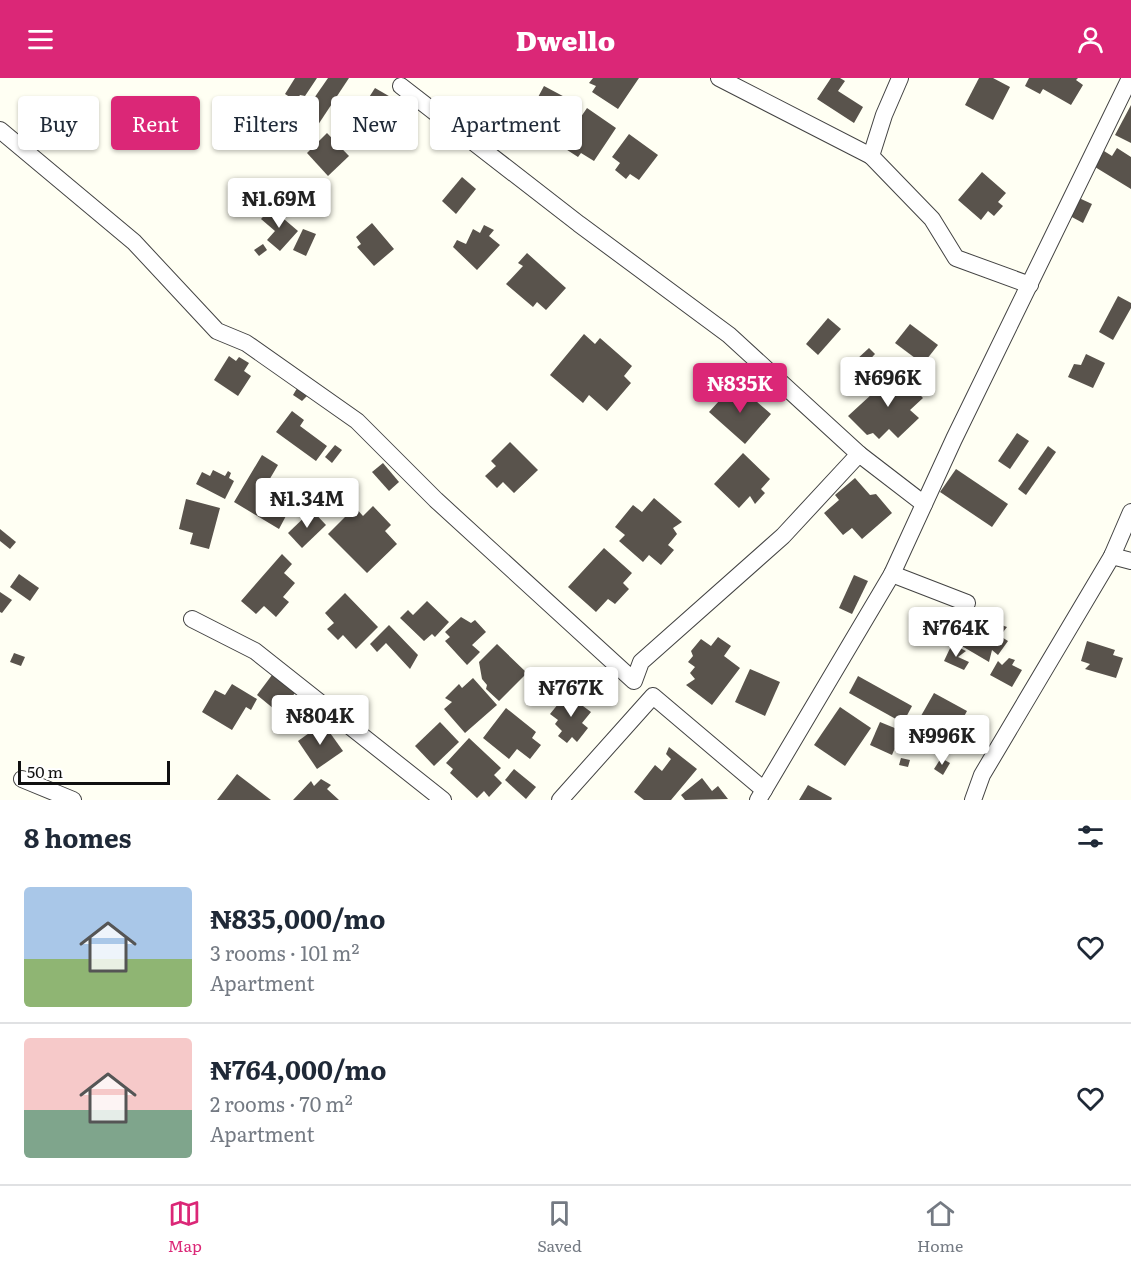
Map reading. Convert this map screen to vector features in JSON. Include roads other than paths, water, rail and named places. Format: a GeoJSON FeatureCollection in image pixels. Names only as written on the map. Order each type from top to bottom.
{"type":"FeatureCollection","features":[{"type":"Feature","properties":{"kind":"street"},"geometry":{"type":"LineString","coordinates":[[719,78],[871,156],[932,219],[956,258],[1030,285]]}},
{"type":"Feature","properties":{"kind":"street"},"geometry":{"type":"LineString","coordinates":[[871,156],[884,115],[900,78]]}},
{"type":"Feature","properties":{"kind":"street"},"geometry":{"type":"LineString","coordinates":[[0,130],[134,242],[218,331],[246,343],[357,421],[436,500],[761,795],[892,574],[1130,78]]}},
{"type":"Feature","properties":{"kind":"street"},"geometry":{"type":"LineString","coordinates":[[400,81],[579,224],[729,335],[859,454],[924,504]]}},
{"type":"Feature","properties":{"kind":"street"},"geometry":{"type":"LineString","coordinates":[[634,681],[641,662],[783,536],[859,454]]}},
{"type":"Feature","properties":{"kind":"street"},"geometry":{"type":"LineString","coordinates":[[973,800],[982,775],[1112,556],[1131,512]]}},
{"type":"Feature","properties":{"kind":"street"},"geometry":{"type":"LineString","coordinates":[[1112,556],[1131,561]]}},
{"type":"Feature","properties":{"kind":"street"},"geometry":{"type":"LineString","coordinates":[[892,574],[967,603]]}},
{"type":"Feature","properties":{"kind":"street"},"geometry":{"type":"LineString","coordinates":[[192,619],[255,651],[443,800]]}},
{"type":"Feature","properties":{"kind":"street"},"geometry":{"type":"LineString","coordinates":[[560,800],[653,696]]}},
{"type":"Feature","properties":{"kind":"street"},"geometry":{"type":"LineString","coordinates":[[22,779],[73,800]]}}]}
